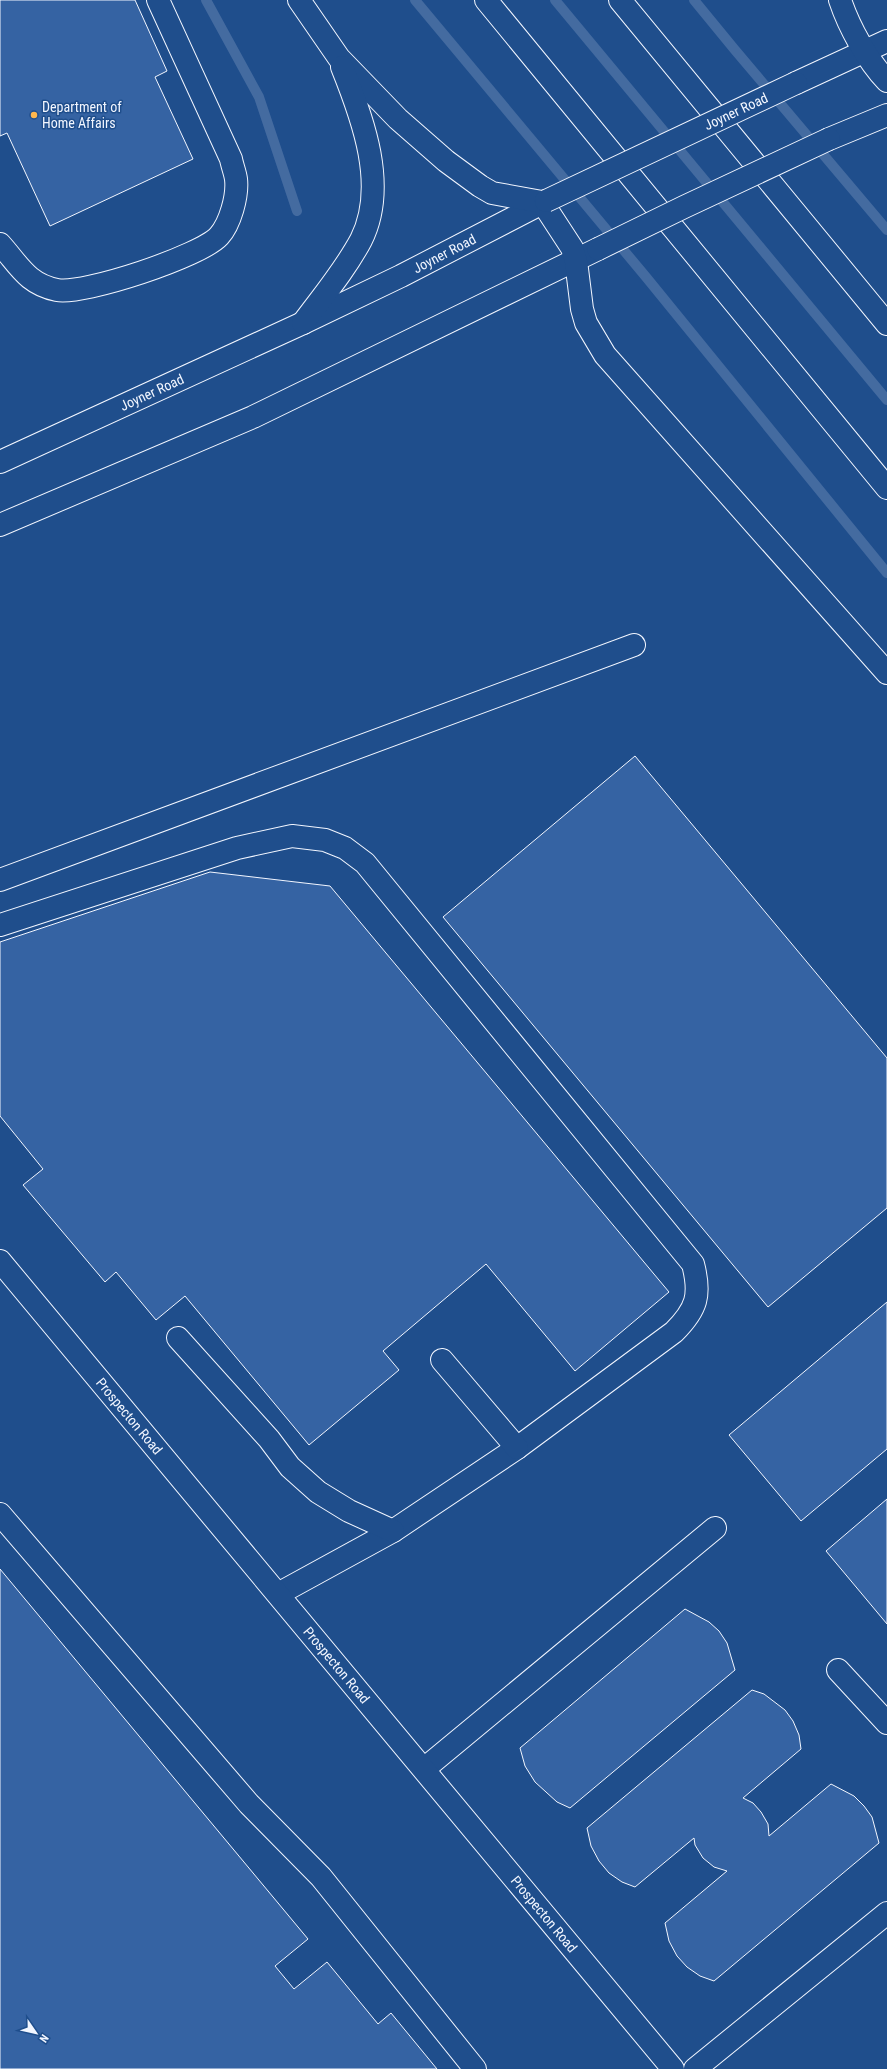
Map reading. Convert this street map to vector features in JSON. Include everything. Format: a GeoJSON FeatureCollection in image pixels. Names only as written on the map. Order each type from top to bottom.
{"type":"FeatureCollection","features":[{"type":"Feature","properties":{"kind":"main road"},"geometry":{"type":"LineString","coordinates":[[0,244],[22,273],[42,285],[59,290],[76,289],[129,278],[186,255],[219,237],[229,222],[234,206],[236,180],[231,159],[158,0]]}},
{"type":"Feature","properties":{"kind":"main road"},"geometry":{"type":"LineString","coordinates":[[299,0],[339,58],[398,119],[446,161],[492,193],[544,201],[572,248],[576,261],[582,309],[586,324],[605,355],[887,673]]}},
{"type":"Feature","properties":{"kind":"main road"},"geometry":{"type":"LineString","coordinates":[[486,0],[887,488]]}},
{"type":"Feature","properties":{"kind":"main road"},"geometry":{"type":"LineString","coordinates":[[620,0],[887,324]]}},
{"type":"Feature","properties":{"kind":"main road"},"geometry":{"type":"LineString","coordinates":[[840,0],[864,51],[877,70],[887,81]]}},
{"type":"Feature","properties":{"kind":"main road","name":"Joyner Road"},"geometry":{"type":"LineString","coordinates":[[0,462],[303,323],[401,276],[544,201],[887,41]]}},
{"type":"Feature","properties":{"kind":"main road"},"geometry":{"type":"LineString","coordinates":[[303,323],[343,270],[361,239],[373,201],[368,142],[357,103],[339,58]]}},
{"type":"Feature","properties":{"kind":"main road"},"geometry":{"type":"LineString","coordinates":[[0,525],[253,417],[828,139],[887,115]]}},
{"type":"Feature","properties":{"kind":"main road"},"geometry":{"type":"LineString","coordinates":[[0,880],[634,645]]}},
{"type":"Feature","properties":{"kind":"main road"},"geometry":{"type":"LineString","coordinates":[[0,925],[237,848],[292,836],[325,840],[345,848],[365,863],[693,1264],[698,1284],[695,1304],[690,1314],[674,1332],[517,1448],[393,1531],[278,1594]]}},
{"type":"Feature","properties":{"kind":"main road","name":"Prospecton Road"},"geometry":{"type":"LineString","coordinates":[[0,1262],[673,2069]]}},
{"type":"Feature","properties":{"kind":"main road"},"geometry":{"type":"LineString","coordinates":[[178,1338],[269,1439],[290,1466],[318,1492],[349,1511],[393,1531]]}},
{"type":"Feature","properties":{"kind":"main road"},"geometry":{"type":"LineString","coordinates":[[442,1360],[517,1448]]}},
{"type":"Feature","properties":{"kind":"main road"},"geometry":{"type":"LineString","coordinates":[[0,1514],[249,1804],[321,1877],[475,2069]]}},
{"type":"Feature","properties":{"kind":"main road"},"geometry":{"type":"LineString","coordinates":[[424,1770],[715,1528]]}},
{"type":"Feature","properties":{"kind":"main road"},"geometry":{"type":"LineString","coordinates":[[838,1670],[887,1723]]}},
{"type":"Feature","properties":{"kind":"main road"},"geometry":{"type":"LineString","coordinates":[[695,2069],[887,1913]]}},
{"type":"Feature","properties":{"kind":"building"},"geometry":{"type":"Polygon","coordinates":[[[0,0],[135,0],[167,71],[155,77],[193,159],[50,226],[7,133],[0,136],[0,0]]]}},
{"type":"Feature","properties":{"kind":"building"},"geometry":{"type":"Polygon","coordinates":[[[635,756],[887,1058],[887,1208],[768,1307],[443,917],[635,756]]]}},
{"type":"Feature","properties":{"kind":"building"},"geometry":{"type":"Polygon","coordinates":[[[210,872],[330,886],[669,1292],[575,1371],[486,1264],[383,1351],[399,1370],[309,1445],[185,1296],[156,1320],[116,1272],[105,1282],[23,1185],[43,1169],[0,1116],[0,942],[210,872]]]}},
{"type":"Feature","properties":{"kind":"building"},"geometry":{"type":"Polygon","coordinates":[[[887,1302],[887,1449],[801,1521],[729,1435],[887,1302]]]}},
{"type":"Feature","properties":{"kind":"building"},"geometry":{"type":"Polygon","coordinates":[[[887,1499],[887,1624],[826,1551],[887,1499]]]}},
{"type":"Feature","properties":{"kind":"building"},"geometry":{"type":"Polygon","coordinates":[[[0,1569],[308,1939],[275,1966],[294,1989],[327,1962],[378,2024],[391,2013],[437,2069],[0,2069],[0,1569]]]}},
{"type":"Feature","properties":{"kind":"building"},"geometry":{"type":"Polygon","coordinates":[[[685,1609],[709,1622],[719,1631],[727,1643],[735,1670],[570,1808],[557,1802],[535,1782],[525,1766],[520,1748],[685,1609]]]}},
{"type":"Feature","properties":{"kind":"building"},"geometry":{"type":"Polygon","coordinates":[[[752,1690],[764,1694],[785,1710],[793,1721],[799,1735],[801,1749],[743,1798],[753,1803],[761,1812],[768,1824],[769,1836],[831,1784],[854,1796],[864,1806],[872,1817],[879,1843],[714,1981],[700,1976],[687,1967],[677,1956],[669,1941],[665,1923],[727,1871],[714,1867],[703,1858],[695,1845],[694,1838],[635,1887],[622,1882],[609,1873],[599,1861],[591,1846],[587,1828],[752,1690]]]}},
{"type":"Feature","properties":{"kind":"waterway"},"geometry":{"type":"LineString","coordinates":[[206,0],[259,97],[297,211]]}},
{"type":"Feature","properties":{"kind":"waterway"},"geometry":{"type":"LineString","coordinates":[[415,0],[646,277],[887,573]]}},
{"type":"Feature","properties":{"kind":"waterway"},"geometry":{"type":"LineString","coordinates":[[555,0],[887,400]]}},
{"type":"Feature","properties":{"kind":"waterway"},"geometry":{"type":"LineString","coordinates":[[694,0],[887,230]]}},
{"type":"Feature","properties":{"kind":"place","name":"Department of Home Affairs"},"geometry":{"type":"Point","coordinates":[34,115]}}]}
